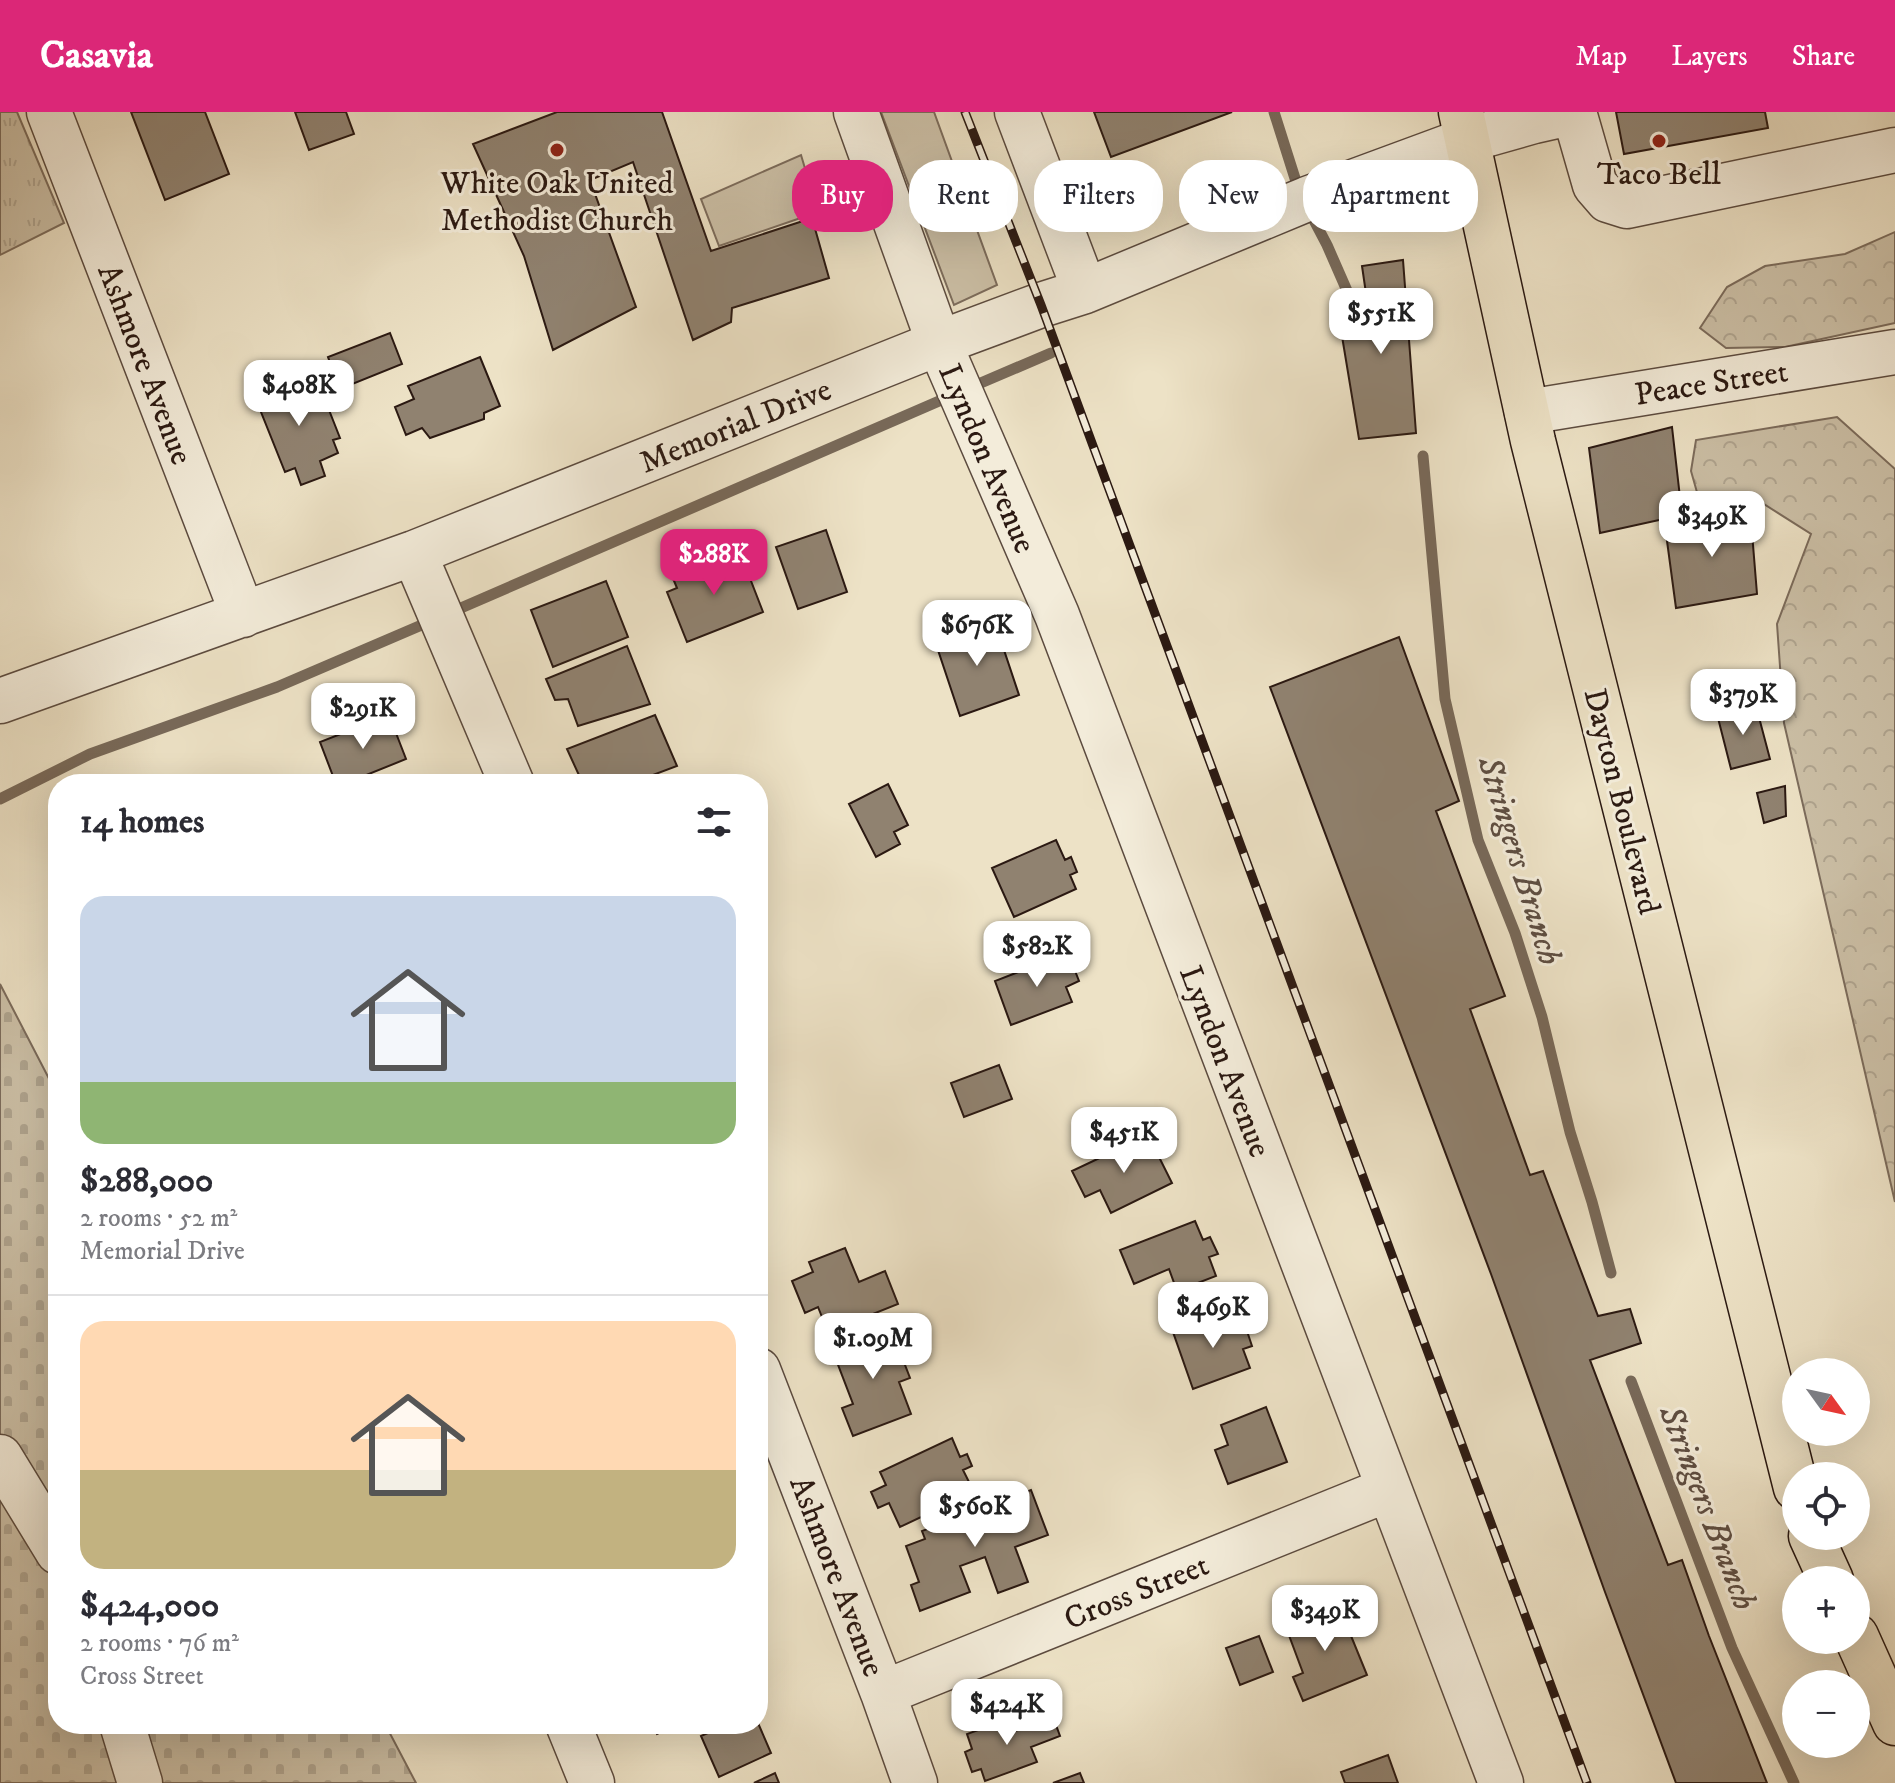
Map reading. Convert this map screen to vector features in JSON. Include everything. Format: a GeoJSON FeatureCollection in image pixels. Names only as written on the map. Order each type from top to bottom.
{"type":"FeatureCollection","features":[{"type":"Feature","properties":{"kind":"main road","name":"Dayton Boulevard"},"geometry":{"type":"LineString","coordinates":[[1464,126],[1527,412],[1790,1462]]}},
{"type":"Feature","properties":{"kind":"main road"},"geometry":{"type":"LineString","coordinates":[[1864,1654],[1895,1723]]}},
{"type":"Feature","properties":{"kind":"street","name":"Ashmore Avenue"},"geometry":{"type":"LineString","coordinates":[[49,112],[243,615]]}},
{"type":"Feature","properties":{"kind":"street","name":"Lyndon Avenue"},"geometry":{"type":"LineString","coordinates":[[856,112],[939,343],[1057,615],[1501,1783]]}},
{"type":"Feature","properties":{"kind":"street"},"geometry":{"type":"LineString","coordinates":[[1017,112],[1085,291]]}},
{"type":"Feature","properties":{"kind":"street","name":"Memorial Drive"},"geometry":{"type":"LineString","coordinates":[[0,701],[414,553],[939,343],[1085,291],[1307,199],[1464,126],[1534,121],[1574,112]]}},
{"type":"Feature","properties":{"kind":"street"},"geometry":{"type":"LineString","coordinates":[[1574,112],[1595,185],[1608,200],[1627,206],[1895,150]]}},
{"type":"Feature","properties":{"kind":"street","name":"Peace Street"},"geometry":{"type":"LineString","coordinates":[[1527,412],[1895,352]]}},
{"type":"Feature","properties":{"kind":"street"},"geometry":{"type":"LineString","coordinates":[[414,553],[508,774]]}},
{"type":"Feature","properties":{"kind":"street","name":"Ashmore Avenue"},"geometry":{"type":"LineString","coordinates":[[768,1396],[915,1783]]}},
{"type":"Feature","properties":{"kind":"street"},"geometry":{"type":"LineString","coordinates":[[0,1457],[48,1536]]}},
{"type":"Feature","properties":{"kind":"street","name":"Cross Street"},"geometry":{"type":"LineString","coordinates":[[883,1693],[1389,1489]]}},
{"type":"Feature","properties":{"kind":"street"},"geometry":{"type":"LineString","coordinates":[[125,1734],[140,1783]]}},
{"type":"Feature","properties":{"kind":"street"},"geometry":{"type":"LineString","coordinates":[[572,1734],[592,1783]]}},
{"type":"Feature","properties":{"kind":"green space"},"geometry":{"type":"Polygon","coordinates":[[[0,112],[17,112],[64,223],[0,255],[0,112]]]}},
{"type":"Feature","properties":{"kind":"green space"},"geometry":{"type":"Polygon","coordinates":[[[881,112],[934,112],[951,160],[909,160],[909,186],[881,112]]]}},
{"type":"Feature","properties":{"kind":"green space"},"geometry":{"type":"Polygon","coordinates":[[[801,155],[802,160],[792,160],[792,221],[719,246],[701,199],[801,155]]]}},
{"type":"Feature","properties":{"kind":"green space"},"geometry":{"type":"Polygon","coordinates":[[[926,232],[978,232],[997,285],[954,305],[926,232]]]}},
{"type":"Feature","properties":{"kind":"green space"},"geometry":{"type":"Polygon","coordinates":[[[1895,232],[1895,323],[1785,347],[1726,348],[1700,328],[1727,287],[1765,266],[1845,254],[1895,232]]]}},
{"type":"Feature","properties":{"kind":"green space"},"geometry":{"type":"Polygon","coordinates":[[[1837,417],[1895,469],[1895,1202],[1784,723],[1777,624],[1811,534],[1756,499],[1700,503],[1691,471],[1696,440],[1837,417]]]}},
{"type":"Feature","properties":{"kind":"green space"},"geometry":{"type":"Polygon","coordinates":[[[0,984],[48,1077],[48,1734],[390,1734],[416,1783],[0,1783],[0,984]]]}},
{"type":"Feature","properties":{"kind":"building"},"geometry":{"type":"Polygon","coordinates":[[[131,112],[205,112],[229,174],[165,200],[131,112]]]}},
{"type":"Feature","properties":{"kind":"building"},"geometry":{"type":"Polygon","coordinates":[[[295,112],[346,112],[354,134],[309,150],[295,112]]]}},
{"type":"Feature","properties":{"kind":"building","name":"White Oak United Methodist Church"},"geometry":{"type":"Polygon","coordinates":[[[557,112],[662,112],[711,251],[792,225],[792,232],[816,232],[829,278],[732,308],[731,322],[693,340],[633,162],[590,180],[636,307],[553,350],[524,256],[473,144],[557,112]]]}},
{"type":"Feature","properties":{"kind":"building"},"geometry":{"type":"Polygon","coordinates":[[[1094,112],[1232,112],[1111,157],[1094,112]]]}},
{"type":"Feature","properties":{"kind":"building","name":"Taco Bell"},"geometry":{"type":"Polygon","coordinates":[[[1616,112],[1765,112],[1768,128],[1624,154],[1616,112]]]}},
{"type":"Feature","properties":{"kind":"building"},"geometry":{"type":"Polygon","coordinates":[[[1403,260],[1416,433],[1359,439],[1339,318],[1369,314],[1362,266],[1403,260]]]}},
{"type":"Feature","properties":{"kind":"building"},"geometry":{"type":"Polygon","coordinates":[[[390,333],[402,364],[340,389],[328,357],[390,333]]]}},
{"type":"Feature","properties":{"kind":"building"},"geometry":{"type":"Polygon","coordinates":[[[480,357],[500,406],[484,413],[484,419],[430,438],[422,428],[406,435],[395,407],[414,399],[408,386],[480,357]]]}},
{"type":"Feature","properties":{"kind":"building"},"geometry":{"type":"Polygon","coordinates":[[[308,376],[320,407],[327,405],[340,438],[333,440],[338,453],[320,461],[325,476],[301,485],[295,468],[285,472],[255,397],[308,376]]]}},
{"type":"Feature","properties":{"kind":"building"},"geometry":{"type":"Polygon","coordinates":[[[1672,427],[1682,515],[1600,533],[1589,448],[1672,427]]]}},
{"type":"Feature","properties":{"kind":"building"},"geometry":{"type":"Polygon","coordinates":[[[1750,508],[1757,594],[1676,608],[1665,526],[1750,508]]]}},
{"type":"Feature","properties":{"kind":"building"},"geometry":{"type":"Polygon","coordinates":[[[826,530],[847,592],[798,609],[776,547],[826,530]]]}},
{"type":"Feature","properties":{"kind":"building"},"geometry":{"type":"Polygon","coordinates":[[[729,553],[744,563],[763,612],[687,642],[667,592],[677,588],[672,576],[729,553]]]}},
{"type":"Feature","properties":{"kind":"building"},"geometry":{"type":"Polygon","coordinates":[[[606,581],[628,637],[553,667],[531,610],[606,581]]]}},
{"type":"Feature","properties":{"kind":"building"},"geometry":{"type":"Polygon","coordinates":[[[994,620],[1019,695],[960,716],[935,641],[994,620]]]}},
{"type":"Feature","properties":{"kind":"building"},"geometry":{"type":"Polygon","coordinates":[[[1399,637],[1459,801],[1436,811],[1505,996],[1470,1009],[1530,1175],[1543,1171],[1598,1316],[1630,1309],[1641,1343],[1590,1360],[1668,1565],[1682,1560],[1767,1783],[1676,1783],[1491,1274],[1270,687],[1399,637]]]}},
{"type":"Feature","properties":{"kind":"building"},"geometry":{"type":"Polygon","coordinates":[[[627,646],[650,704],[578,726],[568,699],[555,700],[546,679],[627,646]]]}},
{"type":"Feature","properties":{"kind":"building"},"geometry":{"type":"Polygon","coordinates":[[[1753,674],[1756,706],[1725,709],[1714,676],[1728,675],[1734,679],[1753,674]]]}},
{"type":"Feature","properties":{"kind":"building"},"geometry":{"type":"Polygon","coordinates":[[[1756,706],[1770,759],[1731,769],[1717,714],[1756,706]]]}},
{"type":"Feature","properties":{"kind":"building"},"geometry":{"type":"Polygon","coordinates":[[[389,715],[406,759],[369,774],[332,774],[320,742],[389,715]]]}},
{"type":"Feature","properties":{"kind":"building"},"geometry":{"type":"Polygon","coordinates":[[[655,715],[677,766],[656,774],[578,774],[567,749],[655,715]]]}},
{"type":"Feature","properties":{"kind":"building"},"geometry":{"type":"Polygon","coordinates":[[[888,784],[908,825],[894,832],[900,844],[876,857],[849,804],[888,784]]]}},
{"type":"Feature","properties":{"kind":"building"},"geometry":{"type":"Polygon","coordinates":[[[1785,786],[1786,816],[1764,823],[1757,793],[1785,786]]]}},
{"type":"Feature","properties":{"kind":"building"},"geometry":{"type":"Polygon","coordinates":[[[1056,840],[1065,860],[1071,857],[1077,872],[1070,875],[1076,889],[1014,917],[992,868],[1056,840]]]}},
{"type":"Feature","properties":{"kind":"building"},"geometry":{"type":"Polygon","coordinates":[[[1068,953],[1079,981],[1066,987],[1072,1002],[1011,1025],[995,981],[1068,953]]]}},
{"type":"Feature","properties":{"kind":"building"},"geometry":{"type":"Polygon","coordinates":[[[999,1065],[1012,1099],[964,1117],[951,1083],[999,1065]]]}},
{"type":"Feature","properties":{"kind":"building"},"geometry":{"type":"Polygon","coordinates":[[[1148,1135],[1172,1183],[1111,1213],[1100,1190],[1085,1197],[1072,1171],[1148,1135]]]}},
{"type":"Feature","properties":{"kind":"building"},"geometry":{"type":"Polygon","coordinates":[[[1195,1221],[1203,1240],[1210,1237],[1218,1254],[1209,1257],[1216,1276],[1177,1291],[1169,1269],[1134,1284],[1120,1250],[1195,1221]]]}},
{"type":"Feature","properties":{"kind":"building"},"geometry":{"type":"Polygon","coordinates":[[[845,1248],[859,1282],[885,1271],[898,1304],[828,1332],[818,1307],[805,1313],[792,1281],[813,1272],[809,1262],[845,1248]]]}},
{"type":"Feature","properties":{"kind":"building"},"geometry":{"type":"Polygon","coordinates":[[[1231,1312],[1237,1328],[1245,1325],[1252,1346],[1243,1349],[1250,1368],[1193,1389],[1173,1332],[1231,1312]]]}},
{"type":"Feature","properties":{"kind":"building"},"geometry":{"type":"Polygon","coordinates":[[[890,1326],[910,1378],[899,1382],[911,1414],[853,1436],[842,1408],[853,1404],[832,1349],[890,1326]]]}},
{"type":"Feature","properties":{"kind":"building"},"geometry":{"type":"Polygon","coordinates":[[[1266,1407],[1287,1462],[1228,1484],[1215,1450],[1228,1445],[1221,1425],[1266,1407]]]}},
{"type":"Feature","properties":{"kind":"building"},"geometry":{"type":"Polygon","coordinates":[[[952,1438],[960,1457],[967,1454],[972,1466],[963,1470],[974,1492],[900,1527],[889,1503],[878,1508],[871,1492],[886,1485],[880,1472],[952,1438]]]}},
{"type":"Feature","properties":{"kind":"building"},"geometry":{"type":"Polygon","coordinates":[[[1031,1490],[1048,1535],[1015,1547],[1028,1582],[998,1593],[985,1557],[960,1566],[970,1592],[920,1611],[911,1585],[919,1582],[906,1546],[925,1539],[922,1531],[1031,1490]]]}},
{"type":"Feature","properties":{"kind":"building"},"geometry":{"type":"Polygon","coordinates":[[[1338,1604],[1367,1675],[1303,1701],[1293,1677],[1303,1673],[1287,1630],[1308,1621],[1306,1617],[1338,1604]]]}},
{"type":"Feature","properties":{"kind":"building"},"geometry":{"type":"Polygon","coordinates":[[[1259,1636],[1273,1672],[1240,1685],[1226,1648],[1259,1636]]]}},
{"type":"Feature","properties":{"kind":"building"},"geometry":{"type":"Polygon","coordinates":[[[1053,1717],[1060,1736],[1031,1747],[1037,1762],[985,1781],[981,1769],[972,1772],[965,1752],[972,1749],[967,1734],[1003,1721],[1007,1734],[1053,1717]]]}},
{"type":"Feature","properties":{"kind":"building"},"geometry":{"type":"Polygon","coordinates":[[[763,1734],[771,1753],[719,1777],[701,1736],[763,1734]]]}},
{"type":"Feature","properties":{"kind":"building"},"geometry":{"type":"Polygon","coordinates":[[[1388,1755],[1398,1783],[1345,1783],[1341,1772],[1388,1755]]]}},
{"type":"Feature","properties":{"kind":"building"},"geometry":{"type":"Polygon","coordinates":[[[775,1773],[779,1783],[754,1783],[775,1773]]]}},
{"type":"Feature","properties":{"kind":"building"},"geometry":{"type":"Polygon","coordinates":[[[1080,1773],[1084,1783],[1053,1783],[1080,1773]]]}},
{"type":"Feature","properties":{"kind":"waterway","name":"Stringers Branch"},"geometry":{"type":"LineString","coordinates":[[1274,112],[1299,191]]}},
{"type":"Feature","properties":{"kind":"waterway","name":"Stringers Branch"},"geometry":{"type":"LineString","coordinates":[[1320,232],[1355,309]]}},
{"type":"Feature","properties":{"kind":"waterway"},"geometry":{"type":"LineString","coordinates":[[969,388],[1051,353]]}},
{"type":"Feature","properties":{"kind":"waterway"},"geometry":{"type":"LineString","coordinates":[[447,614],[953,395]]}},
{"type":"Feature","properties":{"kind":"waterway","name":"Stringers Branch"},"geometry":{"type":"LineString","coordinates":[[1423,456],[1445,699],[1478,840],[1515,933],[1542,1017],[1570,1132],[1611,1273]]}},
{"type":"Feature","properties":{"kind":"waterway"},"geometry":{"type":"LineString","coordinates":[[50,774],[90,754],[277,687],[431,621]]}},
{"type":"Feature","properties":{"kind":"waterway"},"geometry":{"type":"LineString","coordinates":[[0,799],[48,775]]}},
{"type":"Feature","properties":{"kind":"waterway","name":"Stringers Branch"},"geometry":{"type":"LineString","coordinates":[[1631,1381],[1732,1648],[1794,1783]]}},
{"type":"Feature","properties":{"kind":"railway"},"geometry":{"type":"LineString","coordinates":[[965,112],[1041,305],[1587,1783]]}},
{"type":"Feature","properties":{"kind":"place","name":"Taco Bell"},"geometry":{"type":"Point","coordinates":[1659,141]}},
{"type":"Feature","properties":{"kind":"place","name":"White Oak United Methodist Church"},"geometry":{"type":"Point","coordinates":[557,150]}}]}
